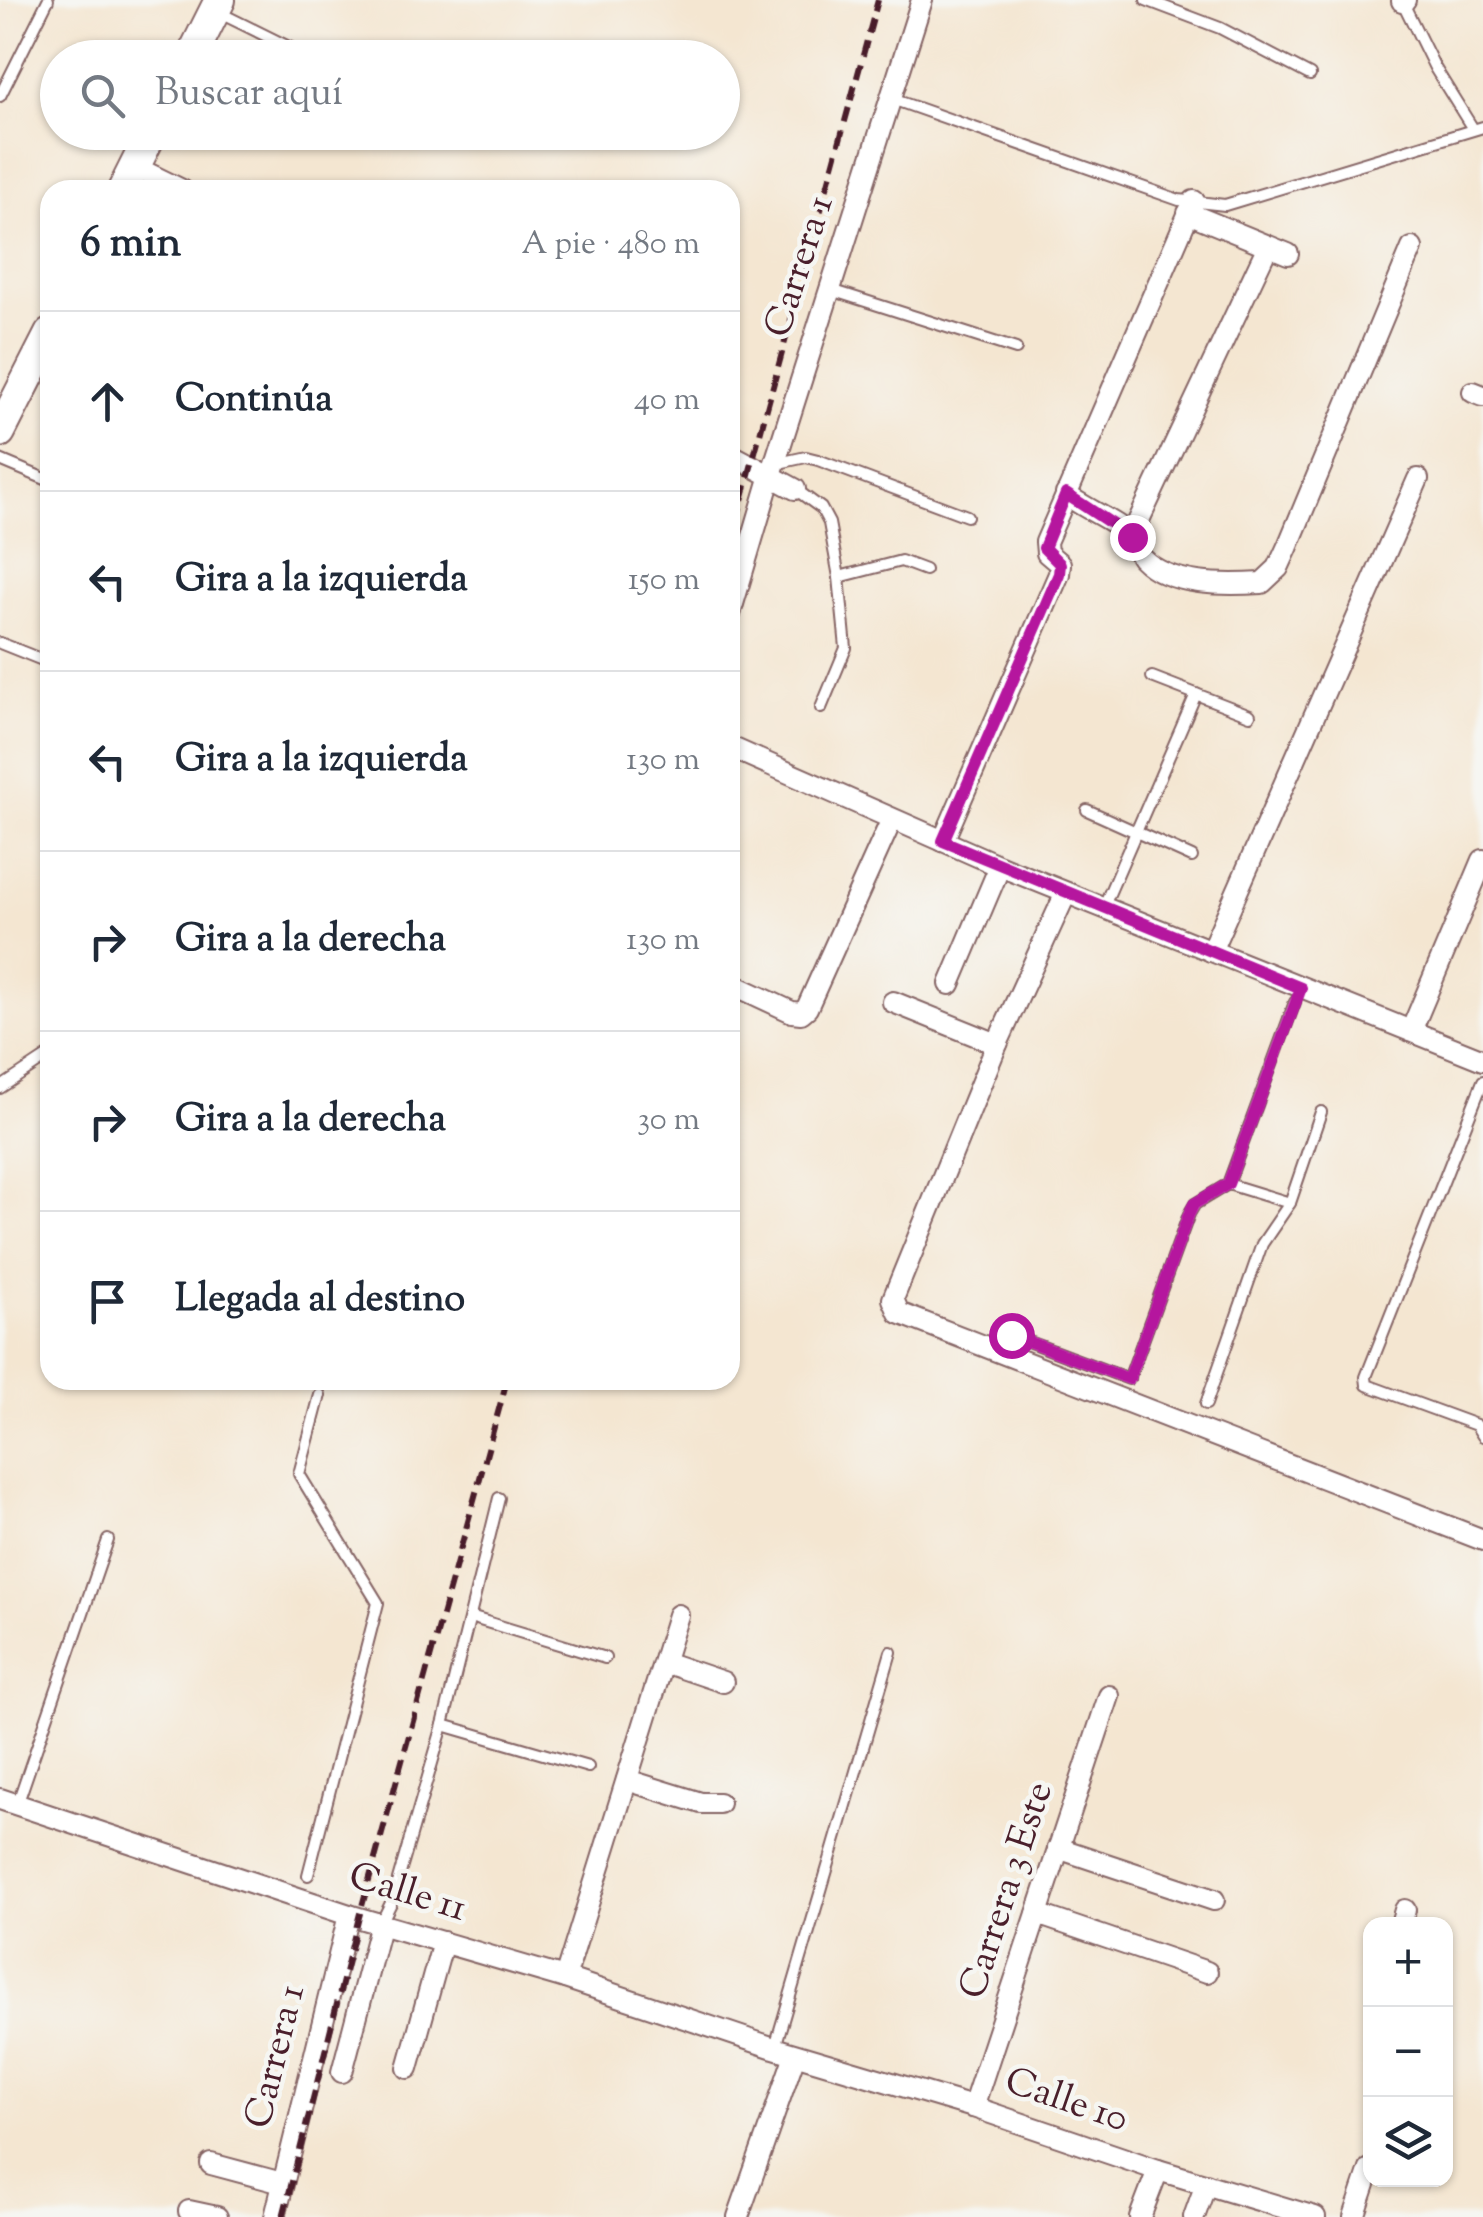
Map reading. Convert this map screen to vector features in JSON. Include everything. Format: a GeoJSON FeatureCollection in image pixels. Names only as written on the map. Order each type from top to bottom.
{"type":"FeatureCollection","features":[{"type":"Feature","properties":{"kind":"main road"},"geometry":{"type":"LineString","coordinates":[[199,40],[217,5]]}},
{"type":"Feature","properties":{"kind":"main road"},"geometry":{"type":"LineString","coordinates":[[129,179],[143,150]]}},
{"type":"Feature","properties":{"kind":"main road"},"geometry":{"type":"LineString","coordinates":[[0,432],[40,354]]}},
{"type":"Feature","properties":{"kind":"street","name":"Carrera 1"},"geometry":{"type":"LineString","coordinates":[[740,580],[922,0]]}},
{"type":"Feature","properties":{"kind":"street"},"geometry":{"type":"LineString","coordinates":[[943,841],[1059,574],[1060,564],[1044,548],[1191,207],[1267,248],[1288,254]]}},
{"type":"Feature","properties":{"kind":"street"},"geometry":{"type":"LineString","coordinates":[[1132,537],[1267,248]]}},
{"type":"Feature","properties":{"kind":"street"},"geometry":{"type":"LineString","coordinates":[[1066,494],[1132,537],[1142,557],[1163,571],[1229,584],[1262,583],[1278,568],[1412,248]]}},
{"type":"Feature","properties":{"kind":"street"},"geometry":{"type":"LineString","coordinates":[[740,458],[772,470],[795,489]]}},
{"type":"Feature","properties":{"kind":"street"},"geometry":{"type":"LineString","coordinates":[[1211,950],[1418,479]]}},
{"type":"Feature","properties":{"kind":"street"},"geometry":{"type":"LineString","coordinates":[[740,751],[1000,866],[1211,950],[1298,995],[1483,1060]]}},
{"type":"Feature","properties":{"kind":"street"},"geometry":{"type":"LineString","coordinates":[[740,988],[801,1014],[892,819]]}},
{"type":"Feature","properties":{"kind":"street"},"geometry":{"type":"LineString","coordinates":[[1411,1032],[1483,860]]}},
{"type":"Feature","properties":{"kind":"street"},"geometry":{"type":"LineString","coordinates":[[950,984],[1000,866]]}},
{"type":"Feature","properties":{"kind":"street"},"geometry":{"type":"LineString","coordinates":[[1066,893],[997,1044],[894,1299],[900,1313],[1483,1540]]}},
{"type":"Feature","properties":{"kind":"street"},"geometry":{"type":"LineString","coordinates":[[894,1002],[997,1044]]}},
{"type":"Feature","properties":{"kind":"street"},"geometry":{"type":"LineString","coordinates":[[565,1978],[678,1615]]}},
{"type":"Feature","properties":{"kind":"street"},"geometry":{"type":"LineString","coordinates":[[664,1662],[722,1682]]}},
{"type":"Feature","properties":{"kind":"street","name":"Carrera 3 Este"},"geometry":{"type":"LineString","coordinates":[[973,2108],[1109,1696]]}},
{"type":"Feature","properties":{"kind":"street"},"geometry":{"type":"LineString","coordinates":[[627,1780],[701,1803],[719,1803]]}},
{"type":"Feature","properties":{"kind":"street","name":"Calle 11"},"geometry":{"type":"LineString","coordinates":[[9,1802],[349,1915],[565,1978],[784,2052]]}},
{"type":"Feature","properties":{"kind":"street"},"geometry":{"type":"LineString","coordinates":[[1058,1848],[1214,1900]]}},
{"type":"Feature","properties":{"kind":"street"},"geometry":{"type":"LineString","coordinates":[[302,1898],[308,1875]]}},
{"type":"Feature","properties":{"kind":"street"},"geometry":{"type":"LineString","coordinates":[[1037,1914],[1208,1972]]}},
{"type":"Feature","properties":{"kind":"street","name":"Carrera 1"},"geometry":{"type":"LineString","coordinates":[[275,2217],[349,1915]]}},
{"type":"Feature","properties":{"kind":"street"},"geometry":{"type":"LineString","coordinates":[[342,2072],[381,1923]]}},
{"type":"Feature","properties":{"kind":"street"},"geometry":{"type":"LineString","coordinates":[[408,2068],[442,1942]]}},
{"type":"Feature","properties":{"kind":"street"},"geometry":{"type":"LineString","coordinates":[[738,2217],[784,2052]]}},
{"type":"Feature","properties":{"kind":"street","name":"Calle 10"},"geometry":{"type":"LineString","coordinates":[[784,2052],[1314,2217]]}},
{"type":"Feature","properties":{"kind":"street"},"geometry":{"type":"LineString","coordinates":[[211,2164],[282,2184]]}},
{"type":"Feature","properties":{"kind":"street"},"geometry":{"type":"LineString","coordinates":[[1140,2217],[1158,2170]]}},
{"type":"Feature","properties":{"kind":"street"},"geometry":{"type":"LineString","coordinates":[[1194,2217],[1206,2184]]}},
{"type":"Feature","properties":{"kind":"street"},"geometry":{"type":"LineString","coordinates":[[1354,2217],[1364,2187]]}},
{"type":"Feature","properties":{"kind":"street"},"geometry":{"type":"LineString","coordinates":[[189,2211],[217,2217]]}},
{"type":"Feature","properties":{"kind":"lane"},"geometry":{"type":"LineString","coordinates":[[0,96],[48,0]]}},
{"type":"Feature","properties":{"kind":"lane"},"geometry":{"type":"LineString","coordinates":[[1146,0],[1220,28],[1310,76]]}},
{"type":"Feature","properties":{"kind":"lane"},"geometry":{"type":"LineString","coordinates":[[892,99],[1191,207],[1225,205],[1478,128],[1434,68],[1403,0]]}},
{"type":"Feature","properties":{"kind":"lane"},"geometry":{"type":"LineString","coordinates":[[217,5],[279,40]]}},
{"type":"Feature","properties":{"kind":"lane"},"geometry":{"type":"LineString","coordinates":[[831,290],[1016,349]]}},
{"type":"Feature","properties":{"kind":"lane"},"geometry":{"type":"LineString","coordinates":[[772,470],[806,457],[967,516]]}},
{"type":"Feature","properties":{"kind":"lane"},"geometry":{"type":"LineString","coordinates":[[0,460],[40,477]]}},
{"type":"Feature","properties":{"kind":"lane"},"geometry":{"type":"LineString","coordinates":[[795,489],[821,508],[829,523],[839,577],[846,648],[821,708]]}},
{"type":"Feature","properties":{"kind":"lane"},"geometry":{"type":"LineString","coordinates":[[839,577],[902,561],[925,570]]}},
{"type":"Feature","properties":{"kind":"lane"},"geometry":{"type":"LineString","coordinates":[[0,643],[40,659]]}},
{"type":"Feature","properties":{"kind":"lane"},"geometry":{"type":"LineString","coordinates":[[1152,677],[1250,716]]}},
{"type":"Feature","properties":{"kind":"lane"},"geometry":{"type":"LineString","coordinates":[[1103,908],[1196,694]]}},
{"type":"Feature","properties":{"kind":"lane"},"geometry":{"type":"LineString","coordinates":[[1087,810],[1192,856]]}},
{"type":"Feature","properties":{"kind":"lane"},"geometry":{"type":"LineString","coordinates":[[1011,1335],[1129,1379],[1194,1204],[1228,1184],[1298,995]]}},
{"type":"Feature","properties":{"kind":"lane"},"geometry":{"type":"LineString","coordinates":[[0,1088],[40,1062]]}},
{"type":"Feature","properties":{"kind":"lane"},"geometry":{"type":"LineString","coordinates":[[1483,1081],[1366,1377],[1367,1384],[1476,1425],[1483,1436]]}},
{"type":"Feature","properties":{"kind":"lane"},"geometry":{"type":"LineString","coordinates":[[1206,1404],[1262,1244],[1290,1203],[1321,1112]]}},
{"type":"Feature","properties":{"kind":"lane"},"geometry":{"type":"LineString","coordinates":[[1228,1184],[1290,1203]]}},
{"type":"Feature","properties":{"kind":"lane"},"geometry":{"type":"LineString","coordinates":[[308,1875],[378,1604],[299,1474],[320,1395]]}},
{"type":"Feature","properties":{"kind":"lane"},"geometry":{"type":"LineString","coordinates":[[381,1923],[392,1901],[442,1725],[499,1498]]}},
{"type":"Feature","properties":{"kind":"lane"},"geometry":{"type":"LineString","coordinates":[[9,1802],[108,1540]]}},
{"type":"Feature","properties":{"kind":"lane"},"geometry":{"type":"LineString","coordinates":[[470,1617],[605,1658]]}},
{"type":"Feature","properties":{"kind":"lane"},"geometry":{"type":"LineString","coordinates":[[784,2052],[892,1652]]}},
{"type":"Feature","properties":{"kind":"lane"},"geometry":{"type":"LineString","coordinates":[[442,1725],[588,1767]]}},
{"type":"Feature","properties":{"kind":"railway"},"geometry":{"type":"LineString","coordinates":[[740,507],[878,0]]}},
{"type":"Feature","properties":{"kind":"railway"},"geometry":{"type":"LineString","coordinates":[[283,2217],[359,1917],[504,1390]]}},
{"type":"Feature","properties":{"kind":"route"},"geometry":{"type":"LineString","coordinates":[[1011,1335],[1129,1379],[1194,1204],[1228,1184],[1301,988],[943,841],[1059,574],[1060,564],[1044,548],[1066,494],[1132,537]]}}]}
